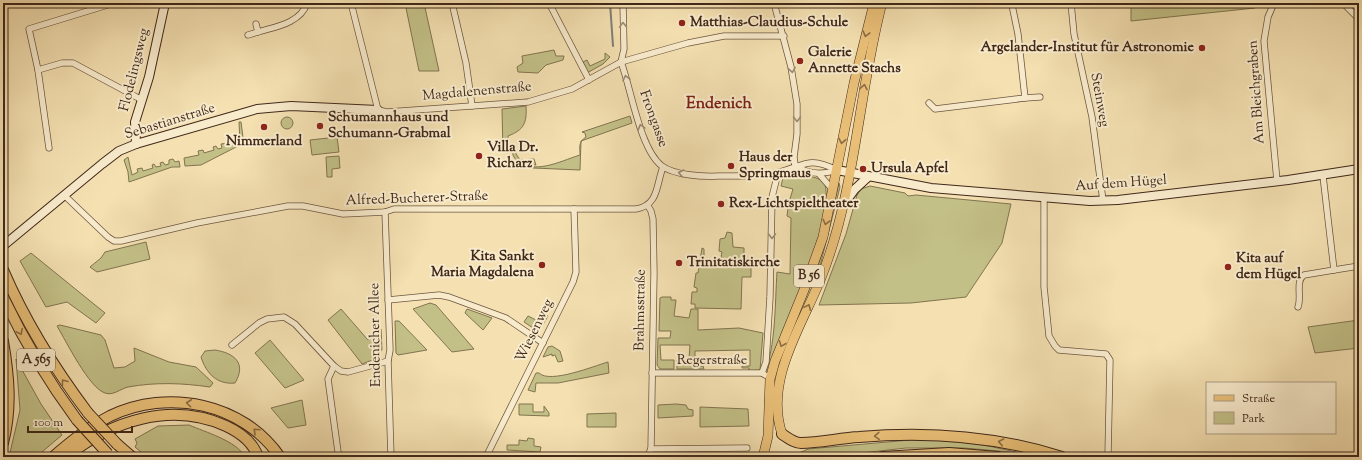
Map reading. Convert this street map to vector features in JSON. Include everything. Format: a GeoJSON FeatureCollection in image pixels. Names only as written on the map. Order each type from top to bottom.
{"type":"FeatureCollection","features":[{"type":"Feature","properties":{"kind":"highway","name":"A 565"},"geometry":{"type":"LineString","coordinates":[[3,270],[28,322],[58,373],[88,413],[116,444],[132,457]]}},
{"type":"Feature","properties":{"kind":"highway","name":"A 565"},"geometry":{"type":"LineString","coordinates":[[3,297],[21,334],[49,382],[77,420],[110,456]]}},
{"type":"Feature","properties":{"kind":"highway"},"geometry":{"type":"LineString","coordinates":[[3,341],[10,396],[3,443]]}},
{"type":"Feature","properties":{"kind":"highway"},"geometry":{"type":"LineString","coordinates":[[53,457],[90,428],[111,416],[150,404],[172,402],[191,403],[227,412],[250,426],[280,457]]}},
{"type":"Feature","properties":{"kind":"highway"},"geometry":{"type":"LineString","coordinates":[[66,457],[95,436],[117,426],[144,417],[164,414],[214,420],[231,428],[244,437],[252,446],[258,457]]}},
{"type":"Feature","properties":{"kind":"highway"},"geometry":{"type":"LineString","coordinates":[[782,434],[791,440],[801,443],[861,436],[916,434],[953,435],[993,440],[1039,450],[1062,457]]}},
{"type":"Feature","properties":{"kind":"highway"},"geometry":{"type":"LineString","coordinates":[[882,457],[949,453],[998,457]]}},
{"type":"Feature","properties":{"kind":"main road","name":"B 56"},"geometry":{"type":"LineString","coordinates":[[763,457],[768,436],[770,379],[778,354],[817,255],[833,190],[854,83],[874,3]]}},
{"type":"Feature","properties":{"kind":"main road","name":"B 56"},"geometry":{"type":"LineString","coordinates":[[782,434],[778,415],[778,396],[781,373],[790,345],[820,279],[829,255],[843,207],[872,44],[882,3]]}},
{"type":"Feature","properties":{"kind":"main road","name":"B 56"},"geometry":{"type":"LineString","coordinates":[[768,418],[778,396]]}},
{"type":"Feature","properties":{"kind":"street"},"geometry":{"type":"LineString","coordinates":[[49,148],[38,70],[29,30],[114,3]]}},
{"type":"Feature","properties":{"kind":"street","name":"Flodelingsweg"},"geometry":{"type":"LineString","coordinates":[[136,144],[134,128],[165,3]]}},
{"type":"Feature","properties":{"kind":"street"},"geometry":{"type":"LineString","coordinates":[[248,36],[290,22],[303,10],[307,3]]}},
{"type":"Feature","properties":{"kind":"street"},"geometry":{"type":"LineString","coordinates":[[351,3],[378,110]]}},
{"type":"Feature","properties":{"kind":"street"},"geometry":{"type":"LineString","coordinates":[[452,3],[466,63],[472,106]]}},
{"type":"Feature","properties":{"kind":"street"},"geometry":{"type":"LineString","coordinates":[[549,3],[589,80]]}},
{"type":"Feature","properties":{"kind":"street"},"geometry":{"type":"LineString","coordinates":[[622,62],[624,49],[624,3]]}},
{"type":"Feature","properties":{"kind":"street"},"geometry":{"type":"LineString","coordinates":[[774,3],[792,66],[797,104],[797,134],[794,157],[795,165],[801,170],[819,174],[837,170]]}},
{"type":"Feature","properties":{"kind":"street"},"geometry":{"type":"LineString","coordinates":[[1025,3],[1012,5],[1018,34],[1026,98]]}},
{"type":"Feature","properties":{"kind":"street","name":"Steinweg"},"geometry":{"type":"LineString","coordinates":[[1071,3],[1074,34],[1092,117],[1102,201]]}},
{"type":"Feature","properties":{"kind":"street","name":"Am Bleichgraben"},"geometry":{"type":"LineString","coordinates":[[1274,3],[1268,17],[1264,41],[1277,181]]}},
{"type":"Feature","properties":{"kind":"street"},"geometry":{"type":"LineString","coordinates":[[1344,3],[1359,19]]}},
{"type":"Feature","properties":{"kind":"street"},"geometry":{"type":"LineString","coordinates":[[256,24],[258,32]]}},
{"type":"Feature","properties":{"kind":"street","name":"Magdalenenstraße"},"geometry":{"type":"LineString","coordinates":[[378,110],[388,112],[528,102],[554,95],[589,80],[622,62],[708,39],[724,36],[784,36]]}},
{"type":"Feature","properties":{"kind":"street","name":"Frongasse"},"geometry":{"type":"LineString","coordinates":[[622,62],[642,133],[656,160],[663,167],[682,173],[707,177],[778,173],[795,165],[809,162],[824,164],[837,170]]}},
{"type":"Feature","properties":{"kind":"street"},"geometry":{"type":"LineString","coordinates":[[38,70],[72,63],[142,100]]}},
{"type":"Feature","properties":{"kind":"street"},"geometry":{"type":"LineString","coordinates":[[929,103],[935,109],[1040,97]]}},
{"type":"Feature","properties":{"kind":"street","name":"Sebastianstraße"},"geometry":{"type":"LineString","coordinates":[[3,246],[102,164],[119,152],[136,144],[257,109],[291,106],[378,110]]}},
{"type":"Feature","properties":{"kind":"street"},"geometry":{"type":"LineString","coordinates":[[648,206],[653,201],[663,167]]}},
{"type":"Feature","properties":{"kind":"street","name":"Auf dem Hügel"},"geometry":{"type":"LineString","coordinates":[[837,170],[931,188],[1044,198],[1102,201],[1323,176],[1359,169]]}},
{"type":"Feature","properties":{"kind":"street"},"geometry":{"type":"LineString","coordinates":[[762,373],[766,362],[770,297],[772,197],[778,173]]}},
{"type":"Feature","properties":{"kind":"street"},"geometry":{"type":"LineString","coordinates":[[819,174],[833,190]]}},
{"type":"Feature","properties":{"kind":"street"},"geometry":{"type":"LineString","coordinates":[[1323,176],[1334,270]]}},
{"type":"Feature","properties":{"kind":"street"},"geometry":{"type":"LineString","coordinates":[[843,207],[855,189],[868,177]]}},
{"type":"Feature","properties":{"kind":"street","name":"Alfred-Bucherer-Straße"},"geometry":{"type":"LineString","coordinates":[[64,195],[114,241],[121,241],[197,223],[288,206],[303,206],[344,214],[385,212],[394,209],[621,209],[648,206]]}},
{"type":"Feature","properties":{"kind":"street"},"geometry":{"type":"LineString","coordinates":[[1044,198],[1044,288],[1049,336],[1059,350],[1106,354],[1110,360],[1108,455]]}},
{"type":"Feature","properties":{"kind":"street","name":"Brahmsstraße"},"geometry":{"type":"LineString","coordinates":[[647,457],[651,449],[654,248],[653,219],[648,206]]}},
{"type":"Feature","properties":{"kind":"street","name":"Wiesenweg"},"geometry":{"type":"LineString","coordinates":[[488,455],[573,282],[576,272],[574,209]]}},
{"type":"Feature","properties":{"kind":"street","name":"Endenicher Allee"},"geometry":{"type":"LineString","coordinates":[[385,212],[390,350],[388,361],[391,457]]}},
{"type":"Feature","properties":{"kind":"street"},"geometry":{"type":"LineString","coordinates":[[1298,308],[1301,299],[1299,281],[1301,277],[1304,275],[1359,266]]}},
{"type":"Feature","properties":{"kind":"street"},"geometry":{"type":"LineString","coordinates":[[388,300],[439,295],[449,297],[506,318],[543,344]]}},
{"type":"Feature","properties":{"kind":"street"},"geometry":{"type":"LineString","coordinates":[[232,345],[259,323],[268,319],[284,317],[295,324],[334,366],[341,371],[348,372],[388,361]]}},
{"type":"Feature","properties":{"kind":"street"},"geometry":{"type":"LineString","coordinates":[[334,366],[328,379],[338,452],[336,457]]}},
{"type":"Feature","properties":{"kind":"street","name":"Regerstraße"},"geometry":{"type":"LineString","coordinates":[[652,373],[762,373],[770,379]]}},
{"type":"Feature","properties":{"kind":"street"},"geometry":{"type":"LineString","coordinates":[[651,449],[747,448]]}},
{"type":"Feature","properties":{"kind":"green space"},"geometry":{"type":"Polygon","coordinates":[[[405,3],[424,3],[439,71],[419,71],[405,3]]]}},
{"type":"Feature","properties":{"kind":"green space"},"geometry":{"type":"Polygon","coordinates":[[[1131,3],[1257,3],[1255,8],[1131,21],[1131,3]]]}},
{"type":"Feature","properties":{"kind":"green space"},"geometry":{"type":"Polygon","coordinates":[[[554,50],[556,56],[564,56],[563,60],[546,65],[538,73],[518,72],[517,67],[523,63],[522,56],[554,50]]]}},
{"type":"Feature","properties":{"kind":"green space"},"geometry":{"type":"Polygon","coordinates":[[[605,53],[610,57],[603,64],[587,73],[583,62],[587,60],[590,66],[605,59],[605,53]]]}},
{"type":"Feature","properties":{"kind":"green space"},"geometry":{"type":"Polygon","coordinates":[[[526,106],[526,117],[523,125],[518,131],[508,136],[508,152],[503,152],[502,109],[526,106]]]}},
{"type":"Feature","properties":{"kind":"green space"},"geometry":{"type":"Polygon","coordinates":[[[630,116],[632,123],[582,141],[586,137],[585,133],[582,132],[630,116]]]}},
{"type":"Feature","properties":{"kind":"green space"},"geometry":{"type":"Polygon","coordinates":[[[285,117],[289,117],[293,123],[289,129],[285,129],[281,125],[281,121],[285,117]]]}},
{"type":"Feature","properties":{"kind":"green space"},"geometry":{"type":"Polygon","coordinates":[[[239,122],[241,122],[244,145],[238,146],[201,165],[185,166],[184,158],[199,155],[198,151],[203,150],[204,153],[214,150],[213,147],[216,146],[218,149],[222,148],[221,144],[228,143],[229,146],[240,143],[239,122]]]}},
{"type":"Feature","properties":{"kind":"green space"},"geometry":{"type":"Polygon","coordinates":[[[337,137],[339,152],[312,155],[310,140],[337,137]]]}},
{"type":"Feature","properties":{"kind":"green space"},"geometry":{"type":"Polygon","coordinates":[[[581,142],[580,170],[510,167],[514,160],[530,167],[555,164],[580,155],[581,142]]]}},
{"type":"Feature","properties":{"kind":"green space"},"geometry":{"type":"Polygon","coordinates":[[[515,150],[520,160],[534,159],[536,165],[524,164],[515,159],[512,151],[515,150]]]}},
{"type":"Feature","properties":{"kind":"green space"},"geometry":{"type":"Polygon","coordinates":[[[339,156],[340,168],[332,169],[332,177],[327,177],[326,157],[339,156]]]}},
{"type":"Feature","properties":{"kind":"green space"},"geometry":{"type":"Polygon","coordinates":[[[128,157],[132,175],[138,172],[137,169],[142,168],[143,171],[153,168],[152,165],[154,164],[156,167],[161,166],[160,163],[163,162],[165,165],[169,164],[169,160],[173,159],[175,162],[179,161],[180,167],[172,167],[129,182],[128,172],[124,160],[128,157]]]}},
{"type":"Feature","properties":{"kind":"green space"},"geometry":{"type":"Polygon","coordinates":[[[793,172],[814,177],[824,183],[826,188],[826,197],[824,218],[810,270],[767,373],[764,373],[768,363],[773,338],[777,272],[790,274],[791,218],[787,216],[788,208],[796,208],[798,201],[790,199],[793,189],[781,186],[783,178],[793,172]]]}},
{"type":"Feature","properties":{"kind":"green space"},"geometry":{"type":"Polygon","coordinates":[[[839,183],[840,187],[817,278],[778,377],[775,376],[777,366],[817,269],[824,247],[839,183]]]}},
{"type":"Feature","properties":{"kind":"green space"},"geometry":{"type":"Polygon","coordinates":[[[870,186],[905,193],[908,196],[916,195],[1011,204],[1002,243],[966,297],[911,303],[819,305],[846,234],[857,195],[861,189],[870,186]]]}},
{"type":"Feature","properties":{"kind":"green space"},"geometry":{"type":"Polygon","coordinates":[[[727,232],[732,233],[733,247],[744,248],[744,262],[749,262],[749,266],[751,266],[751,277],[742,277],[741,309],[695,308],[695,304],[691,304],[692,292],[697,292],[697,288],[694,287],[702,248],[704,249],[704,259],[720,262],[722,252],[719,251],[720,239],[725,238],[727,232]]]}},
{"type":"Feature","properties":{"kind":"green space"},"geometry":{"type":"Polygon","coordinates":[[[146,242],[150,259],[97,272],[90,267],[101,258],[105,252],[146,242]]]}},
{"type":"Feature","properties":{"kind":"green space"},"geometry":{"type":"Polygon","coordinates":[[[31,253],[105,313],[96,323],[67,302],[46,307],[20,261],[31,253]]]}},
{"type":"Feature","properties":{"kind":"green space"},"geometry":{"type":"Polygon","coordinates":[[[671,297],[671,300],[676,300],[674,316],[689,318],[691,309],[698,309],[698,330],[739,328],[763,333],[760,370],[749,371],[749,368],[742,368],[742,366],[750,366],[750,350],[695,351],[695,366],[703,366],[704,369],[677,369],[677,360],[689,359],[690,345],[660,345],[661,360],[674,360],[674,369],[660,369],[657,365],[658,338],[670,338],[671,331],[659,331],[660,298],[671,297]]]}},
{"type":"Feature","properties":{"kind":"green space"},"geometry":{"type":"Polygon","coordinates":[[[430,303],[436,305],[474,349],[452,352],[413,309],[430,303]]]}},
{"type":"Feature","properties":{"kind":"green space"},"geometry":{"type":"Polygon","coordinates":[[[341,309],[368,340],[381,329],[382,350],[380,351],[380,357],[362,364],[328,320],[341,309]]]}},
{"type":"Feature","properties":{"kind":"green space"},"geometry":{"type":"Polygon","coordinates":[[[467,309],[492,318],[483,330],[465,313],[467,309]]]}},
{"type":"Feature","properties":{"kind":"green space"},"geometry":{"type":"Polygon","coordinates":[[[543,313],[548,316],[541,328],[533,328],[524,322],[528,316],[538,321],[543,313]]]}},
{"type":"Feature","properties":{"kind":"green space"},"geometry":{"type":"Polygon","coordinates":[[[1359,320],[1359,348],[1315,353],[1308,327],[1359,320]]]}},
{"type":"Feature","properties":{"kind":"green space"},"geometry":{"type":"Polygon","coordinates":[[[395,321],[399,321],[427,350],[398,355],[396,353],[395,321]]]}},
{"type":"Feature","properties":{"kind":"green space"},"geometry":{"type":"Polygon","coordinates":[[[60,325],[101,335],[105,340],[114,368],[125,367],[135,361],[134,348],[169,362],[196,367],[213,383],[210,387],[179,384],[149,384],[128,387],[111,394],[105,393],[92,383],[85,374],[57,326],[60,325]]]}},
{"type":"Feature","properties":{"kind":"green space"},"geometry":{"type":"Polygon","coordinates":[[[270,340],[304,380],[285,388],[255,353],[270,340]]]}},
{"type":"Feature","properties":{"kind":"green space"},"geometry":{"type":"Polygon","coordinates":[[[552,346],[560,351],[563,361],[558,362],[555,355],[552,356],[552,354],[543,357],[548,347],[552,346]]]}},
{"type":"Feature","properties":{"kind":"green space"},"geometry":{"type":"Polygon","coordinates":[[[205,351],[222,351],[233,356],[237,360],[240,370],[235,383],[223,382],[213,377],[209,373],[201,357],[205,351]]]}},
{"type":"Feature","properties":{"kind":"green space"},"geometry":{"type":"Polygon","coordinates":[[[16,359],[41,404],[62,435],[36,457],[9,457],[20,410],[16,359]]]}},
{"type":"Feature","properties":{"kind":"green space"},"geometry":{"type":"Polygon","coordinates":[[[608,362],[609,373],[558,383],[536,383],[535,392],[528,390],[536,373],[545,376],[562,375],[608,362]]]}},
{"type":"Feature","properties":{"kind":"green space"},"geometry":{"type":"Polygon","coordinates":[[[302,400],[306,425],[288,428],[271,408],[302,400]]]}},
{"type":"Feature","properties":{"kind":"green space"},"geometry":{"type":"Polygon","coordinates":[[[519,404],[533,404],[533,412],[544,412],[544,406],[549,413],[549,416],[519,415],[519,404]]]}},
{"type":"Feature","properties":{"kind":"green space"},"geometry":{"type":"Polygon","coordinates":[[[658,405],[686,405],[688,409],[693,410],[693,416],[658,418],[658,405]]]}},
{"type":"Feature","properties":{"kind":"green space"},"geometry":{"type":"Polygon","coordinates":[[[700,407],[748,409],[749,426],[700,427],[700,407]]]}},
{"type":"Feature","properties":{"kind":"green space"},"geometry":{"type":"Polygon","coordinates":[[[616,413],[616,427],[587,427],[587,414],[616,413]]]}},
{"type":"Feature","properties":{"kind":"green space"},"geometry":{"type":"Polygon","coordinates":[[[189,425],[212,434],[235,446],[245,457],[147,457],[135,447],[137,443],[135,439],[158,426],[189,425]]]}},
{"type":"Feature","properties":{"kind":"green space"},"geometry":{"type":"Polygon","coordinates":[[[528,438],[534,439],[534,446],[541,447],[540,452],[507,450],[507,445],[519,445],[519,440],[527,441],[528,438]]]}},
{"type":"Feature","properties":{"kind":"green space"},"geometry":{"type":"Polygon","coordinates":[[[910,440],[965,441],[1021,453],[964,448],[906,448],[827,457],[790,457],[808,449],[910,440]]]}},
{"type":"Feature","properties":{"kind":"waterway"},"geometry":{"type":"LineString","coordinates":[[610,3],[613,46]]}},
{"type":"Feature","properties":{"kind":"place","name":"Matthias-Claudius-Schule"},"geometry":{"type":"Point","coordinates":[682,23]}},
{"type":"Feature","properties":{"kind":"place","name":"Argelander-Institut für Astronomie"},"geometry":{"type":"Point","coordinates":[1202,48]}},
{"type":"Feature","properties":{"kind":"place","name":"Galerie Annette Stachs"},"geometry":{"type":"Point","coordinates":[800,61]}},
{"type":"Feature","properties":{"kind":"place","name":"Schumannhaus und Schumann-Grabmal"},"geometry":{"type":"Point","coordinates":[320,126]}},
{"type":"Feature","properties":{"kind":"place","name":"Nimmerland"},"geometry":{"type":"Point","coordinates":[264,127]}},
{"type":"Feature","properties":{"kind":"place","name":"Villa Dr. Richarz"},"geometry":{"type":"Point","coordinates":[479,156]}},
{"type":"Feature","properties":{"kind":"place","name":"Haus der Springmaus"},"geometry":{"type":"Point","coordinates":[731,166]}},
{"type":"Feature","properties":{"kind":"place","name":"Ursula Apfel"},"geometry":{"type":"Point","coordinates":[863,169]}},
{"type":"Feature","properties":{"kind":"place","name":"Rex-Lichtspieltheater"},"geometry":{"type":"Point","coordinates":[721,204]}},
{"type":"Feature","properties":{"kind":"place","name":"Trinitatiskirche"},"geometry":{"type":"Point","coordinates":[679,263]}},
{"type":"Feature","properties":{"kind":"place","name":"Kita Sankt Maria Magdalena"},"geometry":{"type":"Point","coordinates":[542,265]}},
{"type":"Feature","properties":{"kind":"place","name":"Kita auf dem Hügel"},"geometry":{"type":"Point","coordinates":[1228,267]}},
{"type":"Feature","properties":{"kind":"district","name":"Endenich"},"geometry":{"type":"Point","coordinates":[719,104]}}]}
